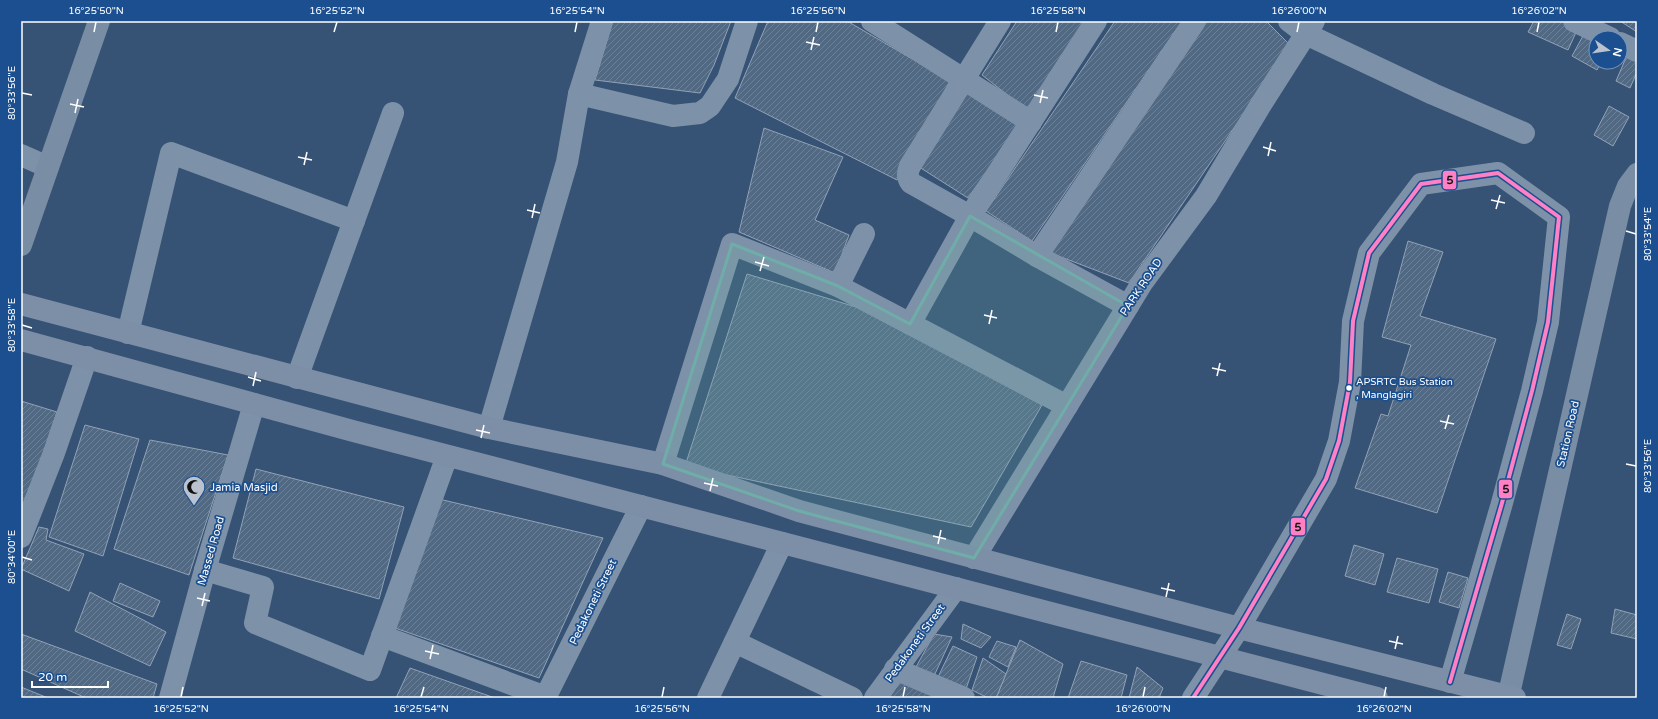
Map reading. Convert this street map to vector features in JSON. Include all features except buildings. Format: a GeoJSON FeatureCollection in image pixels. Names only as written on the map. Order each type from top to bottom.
{"type":"FeatureCollection","features":[{"type":"Feature","properties":{"kind":"main road"},"geometry":{"type":"LineString","coordinates":[[21,304],[489,428],[663,464],[799,511],[1239,628],[1511,697]]}},
{"type":"Feature","properties":{"kind":"main road"},"geometry":{"type":"LineString","coordinates":[[21,340],[447,456],[1377,698]]}},
{"type":"Feature","properties":{"kind":"street"},"geometry":{"type":"LineString","coordinates":[[21,245],[99,21]]}},
{"type":"Feature","properties":{"kind":"street"},"geometry":{"type":"LineString","coordinates":[[489,428],[567,162],[579,94],[602,21]]}},
{"type":"Feature","properties":{"kind":"street"},"geometry":{"type":"LineString","coordinates":[[579,94],[673,116],[700,113],[710,106],[728,79],[747,21]]}},
{"type":"Feature","properties":{"kind":"street"},"geometry":{"type":"LineString","coordinates":[[872,21],[1031,122]]}},
{"type":"Feature","properties":{"kind":"street"},"geometry":{"type":"LineString","coordinates":[[1000,21],[910,166],[907,176],[911,183],[970,216],[1036,256],[1128,306]]}},
{"type":"Feature","properties":{"kind":"street"},"geometry":{"type":"LineString","coordinates":[[910,324],[970,216],[1096,21]]}},
{"type":"Feature","properties":{"kind":"street"},"geometry":{"type":"LineString","coordinates":[[1036,256],[1195,21]]}},
{"type":"Feature","properties":{"kind":"street"},"geometry":{"type":"LineString","coordinates":[[1289,21],[1310,28],[1433,94],[1524,133]]}},
{"type":"Feature","properties":{"kind":"street"},"geometry":{"type":"LineString","coordinates":[[1574,21],[1593,30]]}},
{"type":"Feature","properties":{"kind":"street","name":"PARK ROAD"},"geometry":{"type":"LineString","coordinates":[[974,558],[1142,283],[1206,196],[1260,106],[1310,28]]}},
{"type":"Feature","properties":{"kind":"street"},"geometry":{"type":"LineString","coordinates":[[297,378],[393,112]]}},
{"type":"Feature","properties":{"kind":"street"},"geometry":{"type":"LineString","coordinates":[[128,333],[171,153],[354,221]]}},
{"type":"Feature","properties":{"kind":"street"},"geometry":{"type":"LineString","coordinates":[[21,155],[48,167]]}},
{"type":"Feature","properties":{"kind":"street"},"geometry":{"type":"LineString","coordinates":[[1193,698],[1219,656],[1239,628],[1326,479],[1339,441],[1350,382],[1354,321],[1368,252],[1421,184],[1498,173],[1559,217],[1548,322],[1534,383],[1502,503],[1450,682]]}},
{"type":"Feature","properties":{"kind":"street","name":"Station Road"},"geometry":{"type":"LineString","coordinates":[[1511,697],[1620,206],[1628,186],[1637,174]]}},
{"type":"Feature","properties":{"kind":"street"},"geometry":{"type":"LineString","coordinates":[[838,286],[864,234]]}},
{"type":"Feature","properties":{"kind":"street"},"geometry":{"type":"LineString","coordinates":[[663,464],[732,244],[838,286],[1067,406]]}},
{"type":"Feature","properties":{"kind":"street"},"geometry":{"type":"LineString","coordinates":[[21,537],[54,453],[87,358]]}},
{"type":"Feature","properties":{"kind":"street","name":"Massed Road"},"geometry":{"type":"LineString","coordinates":[[170,698],[205,570],[254,404]]}},
{"type":"Feature","properties":{"kind":"street"},"geometry":{"type":"LineString","coordinates":[[205,570],[263,587],[255,623],[370,670],[447,456]]}},
{"type":"Feature","properties":{"kind":"street","name":"Pedakoneti Street"},"geometry":{"type":"LineString","coordinates":[[546,697],[641,506]]}},
{"type":"Feature","properties":{"kind":"street"},"geometry":{"type":"LineString","coordinates":[[708,698],[782,542]]}},
{"type":"Feature","properties":{"kind":"street","name":"Pedakoneti Street"},"geometry":{"type":"LineString","coordinates":[[875,698],[956,588]]}},
{"type":"Feature","properties":{"kind":"street"},"geometry":{"type":"LineString","coordinates":[[382,636],[546,697]]}},
{"type":"Feature","properties":{"kind":"street"},"geometry":{"type":"LineString","coordinates":[[735,642],[852,698]]}},
{"type":"Feature","properties":{"kind":"street"},"geometry":{"type":"LineString","coordinates":[[895,669],[964,698]]}},
{"type":"Feature","properties":{"kind":"highlighted area"},"geometry":{"type":"Polygon","coordinates":[[[970,216],[1128,306],[974,558],[799,511],[663,464],[732,244],[838,286],[910,324],[970,216]]]}},
{"type":"Feature","properties":{"kind":"transit line","name":"5"},"geometry":{"type":"LineString","coordinates":[[1193,698],[1239,628],[1326,479],[1339,441],[1350,382],[1353,321],[1369,253],[1421,184],[1498,173],[1559,217],[1548,322],[1532,391],[1502,503],[1450,682]]}},
{"type":"Feature","properties":{"kind":"place","name":"APSRTC Bus Station , Manglagiri"},"geometry":{"type":"Point","coordinates":[1349,388]}},
{"type":"Feature","properties":{"kind":"place","name":"Jamia Masjid"},"geometry":{"type":"Point","coordinates":[194,506]}}]}
